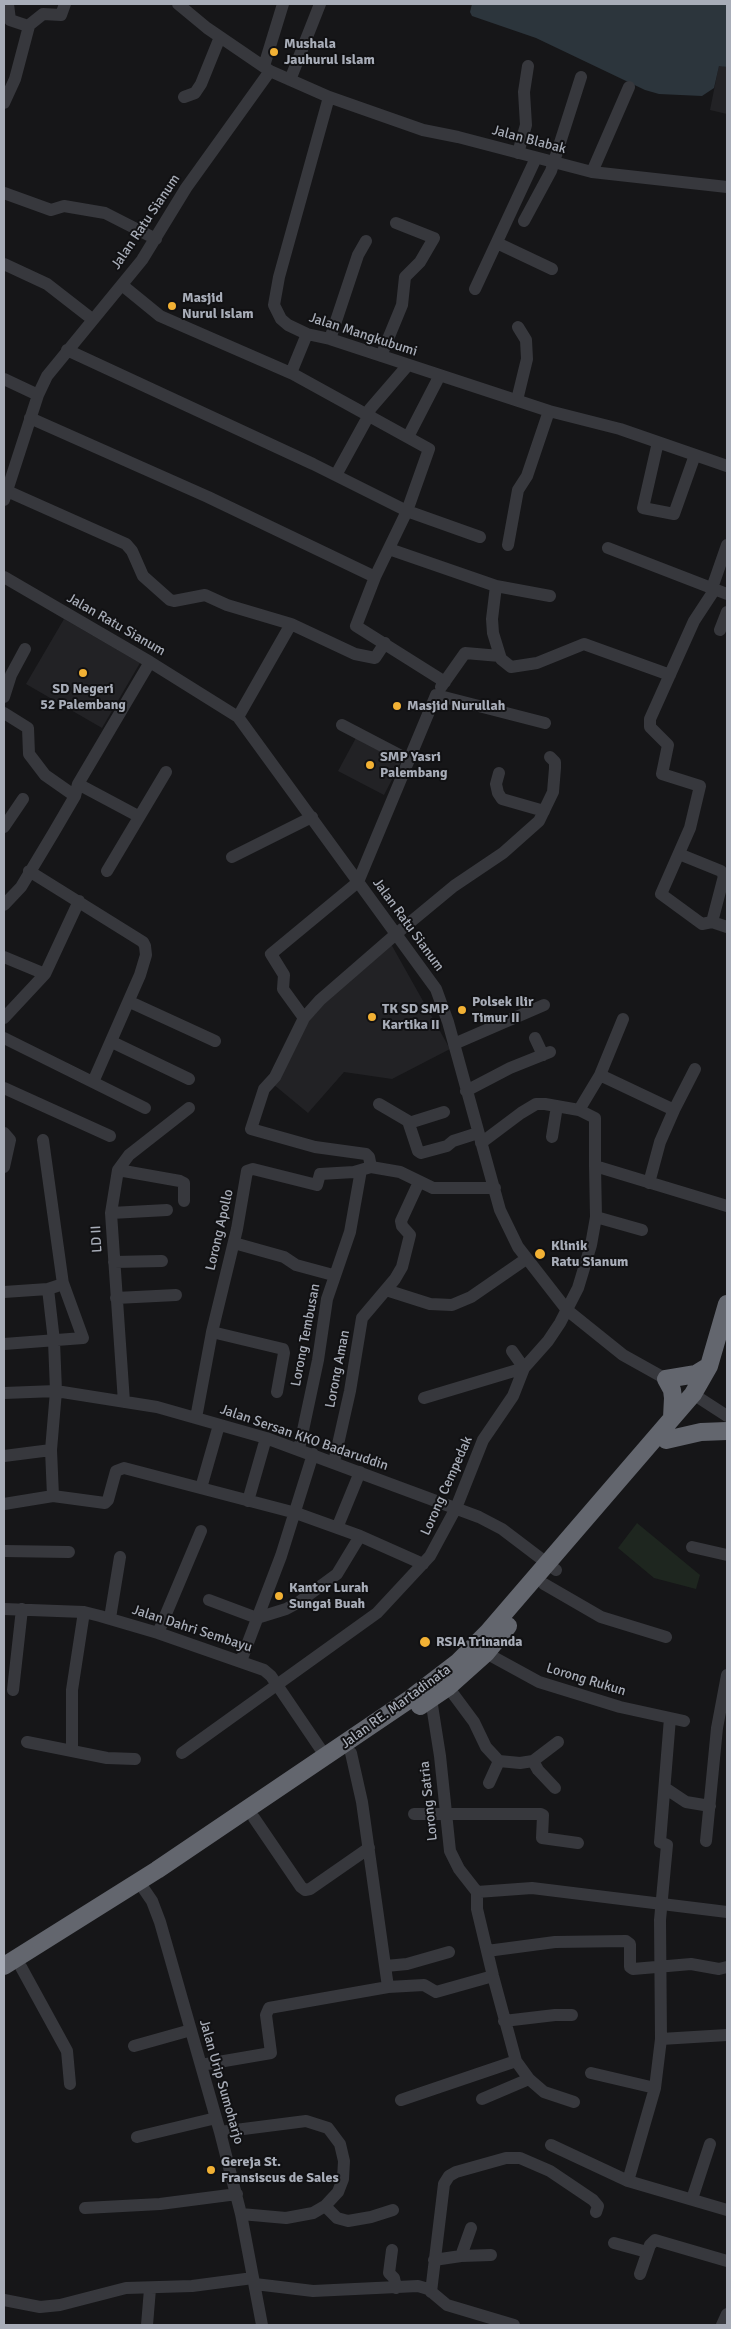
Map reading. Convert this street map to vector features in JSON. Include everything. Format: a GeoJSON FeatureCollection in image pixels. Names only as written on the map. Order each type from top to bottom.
{"type":"FeatureCollection","features":[{"type":"Feature","properties":{"kind":"highway","name":"Jalan RE. Martadinata"},"geometry":{"type":"LineString","coordinates":[[4,1966],[142,1887],[329,1761],[457,1663],[551,1567],[672,1418],[697,1397],[727,1304]]}},
{"type":"Feature","properties":{"kind":"highway"},"geometry":{"type":"LineString","coordinates":[[4,1979],[142,1887],[254,1818],[329,1761],[351,1753],[448,1687],[486,1653],[544,1584],[551,1567],[595,1521],[666,1440],[697,1397],[717,1376],[727,1343]]}},
{"type":"Feature","properties":{"kind":"highway"},"geometry":{"type":"LineString","coordinates":[[672,1418],[673,1398],[666,1378],[696,1374],[708,1366]]}},
{"type":"Feature","properties":{"kind":"highway"},"geometry":{"type":"LineString","coordinates":[[666,1440],[700,1432],[727,1431]]}},
{"type":"Feature","properties":{"kind":"street"},"geometry":{"type":"LineString","coordinates":[[8,4],[8,18],[11,22],[29,26]]}},
{"type":"Feature","properties":{"kind":"street"},"geometry":{"type":"LineString","coordinates":[[4,103],[15,79],[29,26],[43,14],[61,14],[65,4]]}},
{"type":"Feature","properties":{"kind":"street","name":"Jalan Blabak"},"geometry":{"type":"LineString","coordinates":[[178,4],[220,37],[267,69],[329,97],[423,130],[458,137],[592,172],[727,187]]}},
{"type":"Feature","properties":{"kind":"street","name":"Jalan Ratu Sianum"},"geometry":{"type":"LineString","coordinates":[[6,496],[9,467],[47,376],[156,240],[186,188],[267,69],[283,4]]}},
{"type":"Feature","properties":{"kind":"street"},"geometry":{"type":"LineString","coordinates":[[290,80],[320,4]]}},
{"type":"Feature","properties":{"kind":"street"},"geometry":{"type":"LineString","coordinates":[[184,97],[195,93],[201,84],[220,37]]}},
{"type":"Feature","properties":{"kind":"street"},"geometry":{"type":"LineString","coordinates":[[518,153],[526,125],[524,92],[528,66]]}},
{"type":"Feature","properties":{"kind":"street"},"geometry":{"type":"LineString","coordinates":[[524,221],[548,177],[581,77]]}},
{"type":"Feature","properties":{"kind":"street"},"geometry":{"type":"LineString","coordinates":[[592,172],[629,87]]}},
{"type":"Feature","properties":{"kind":"street","name":"Jalan Mangkubumi"},"geometry":{"type":"LineString","coordinates":[[329,97],[279,277],[274,305],[281,319],[288,325],[307,334],[330,339],[549,411],[620,429],[727,466]]}},
{"type":"Feature","properties":{"kind":"street"},"geometry":{"type":"LineString","coordinates":[[475,289],[536,158]]}},
{"type":"Feature","properties":{"kind":"street"},"geometry":{"type":"LineString","coordinates":[[4,193],[51,210],[64,206],[105,213],[156,240]]}},
{"type":"Feature","properties":{"kind":"street"},"geometry":{"type":"LineString","coordinates":[[382,356],[402,305],[405,277],[420,262],[434,238],[396,223]]}},
{"type":"Feature","properties":{"kind":"street"},"geometry":{"type":"LineString","coordinates":[[330,339],[358,255],[366,241]]}},
{"type":"Feature","properties":{"kind":"street"},"geometry":{"type":"LineString","coordinates":[[497,243],[552,269]]}},
{"type":"Feature","properties":{"kind":"street"},"geometry":{"type":"LineString","coordinates":[[4,264],[47,284],[92,319]]}},
{"type":"Feature","properties":{"kind":"street"},"geometry":{"type":"LineString","coordinates":[[122,284],[160,316],[291,373],[427,448],[429,451],[407,511],[375,577],[356,626],[445,682]]}},
{"type":"Feature","properties":{"kind":"street"},"geometry":{"type":"LineString","coordinates":[[517,400],[527,359],[526,340],[518,327]]}},
{"type":"Feature","properties":{"kind":"street"},"geometry":{"type":"LineString","coordinates":[[291,373],[307,334]]}},
{"type":"Feature","properties":{"kind":"street"},"geometry":{"type":"LineString","coordinates":[[67,350],[336,475],[407,511],[480,537]]}},
{"type":"Feature","properties":{"kind":"street"},"geometry":{"type":"LineString","coordinates":[[336,475],[369,415],[370,409],[408,365]]}},
{"type":"Feature","properties":{"kind":"street"},"geometry":{"type":"LineString","coordinates":[[408,437],[440,375]]}},
{"type":"Feature","properties":{"kind":"street"},"geometry":{"type":"LineString","coordinates":[[4,379],[38,395]]}},
{"type":"Feature","properties":{"kind":"street"},"geometry":{"type":"LineString","coordinates":[[508,545],[520,486],[527,476],[549,411]]}},
{"type":"Feature","properties":{"kind":"street"},"geometry":{"type":"LineString","coordinates":[[30,418],[208,497],[375,577]]}},
{"type":"Feature","properties":{"kind":"street"},"geometry":{"type":"LineString","coordinates":[[658,442],[643,508],[674,514],[695,455]]}},
{"type":"Feature","properties":{"kind":"street"},"geometry":{"type":"LineString","coordinates":[[6,496],[126,544],[132,551],[142,576],[170,600],[174,601],[202,594],[227,605],[290,624],[355,654],[375,658],[385,643]]}},
{"type":"Feature","properties":{"kind":"street"},"geometry":{"type":"LineString","coordinates":[[727,545],[718,590],[694,621],[650,721],[653,732],[668,745],[662,773],[700,786],[693,819],[661,894],[702,924],[712,922],[727,927]]}},
{"type":"Feature","properties":{"kind":"street"},"geometry":{"type":"LineString","coordinates":[[608,548],[718,590]]}},
{"type":"Feature","properties":{"kind":"street"},"geometry":{"type":"LineString","coordinates":[[389,549],[496,586],[550,596]]}},
{"type":"Feature","properties":{"kind":"street","name":"Jalan Ratu Sianum"},"geometry":{"type":"LineString","coordinates":[[4,577],[150,662],[238,717],[436,989],[454,1044],[505,1223],[526,1259],[567,1310],[623,1355],[666,1378]]}},
{"type":"Feature","properties":{"kind":"street"},"geometry":{"type":"LineString","coordinates":[[496,586],[492,619],[500,656],[511,667],[537,663],[584,644],[670,675]]}},
{"type":"Feature","properties":{"kind":"street"},"geometry":{"type":"LineString","coordinates":[[720,630],[727,612]]}},
{"type":"Feature","properties":{"kind":"street"},"geometry":{"type":"LineString","coordinates":[[238,717],[290,624]]}},
{"type":"Feature","properties":{"kind":"street"},"geometry":{"type":"LineString","coordinates":[[4,697],[7,673],[24,649]]}},
{"type":"Feature","properties":{"kind":"street"},"geometry":{"type":"LineString","coordinates":[[304,1018],[283,988],[284,975],[271,954],[358,882],[436,695],[465,653],[500,656]]}},
{"type":"Feature","properties":{"kind":"street"},"geometry":{"type":"LineString","coordinates":[[4,904],[17,893],[150,662]]}},
{"type":"Feature","properties":{"kind":"street"},"geometry":{"type":"LineString","coordinates":[[436,695],[545,724]]}},
{"type":"Feature","properties":{"kind":"street"},"geometry":{"type":"LineString","coordinates":[[4,713],[28,728],[29,754],[43,773],[138,816]]}},
{"type":"Feature","properties":{"kind":"street"},"geometry":{"type":"LineString","coordinates":[[342,725],[409,760]]}},
{"type":"Feature","properties":{"kind":"street"},"geometry":{"type":"LineString","coordinates":[[495,1188],[433,1188],[400,1172],[366,1168],[369,1156],[366,1154],[315,1147],[251,1128],[264,1089],[276,1076],[304,1018],[320,1000],[454,886],[522,838],[539,821],[552,795],[555,780],[555,762],[550,757]]}},
{"type":"Feature","properties":{"kind":"street"},"geometry":{"type":"LineString","coordinates":[[107,871],[138,816],[166,772]]}},
{"type":"Feature","properties":{"kind":"street"},"geometry":{"type":"LineString","coordinates":[[499,773],[496,784],[502,799],[544,811]]}},
{"type":"Feature","properties":{"kind":"street"},"geometry":{"type":"LineString","coordinates":[[4,827],[24,798]]}},
{"type":"Feature","properties":{"kind":"street"},"geometry":{"type":"LineString","coordinates":[[232,857],[312,817]]}},
{"type":"Feature","properties":{"kind":"street"},"geometry":{"type":"LineString","coordinates":[[679,854],[721,871],[724,876],[712,922]]}},
{"type":"Feature","properties":{"kind":"street"},"geometry":{"type":"LineString","coordinates":[[29,871],[143,942],[145,946],[146,955],[130,1002],[94,1082]]}},
{"type":"Feature","properties":{"kind":"street"},"geometry":{"type":"LineString","coordinates":[[4,1018],[45,974],[79,901]]}},
{"type":"Feature","properties":{"kind":"street"},"geometry":{"type":"LineString","coordinates":[[4,957],[45,974]]}},
{"type":"Feature","properties":{"kind":"street"},"geometry":{"type":"LineString","coordinates":[[130,1002],[215,1041]]}},
{"type":"Feature","properties":{"kind":"street"},"geometry":{"type":"LineString","coordinates":[[454,1044],[544,1005]]}},
{"type":"Feature","properties":{"kind":"street"},"geometry":{"type":"LineString","coordinates":[[379,1104],[409,1123],[420,1153],[447,1146],[453,1141],[480,1138],[530,1106],[544,1104],[579,1110],[600,1075],[623,1019]]}},
{"type":"Feature","properties":{"kind":"street"},"geometry":{"type":"LineString","coordinates":[[4,1038],[145,1108]]}},
{"type":"Feature","properties":{"kind":"street"},"geometry":{"type":"LineString","coordinates":[[466,1091],[510,1068],[547,1054],[535,1038]]}},
{"type":"Feature","properties":{"kind":"street"},"geometry":{"type":"LineString","coordinates":[[112,1042],[189,1079]]}},
{"type":"Feature","properties":{"kind":"street"},"geometry":{"type":"LineString","coordinates":[[649,1182],[660,1142],[695,1069]]}},
{"type":"Feature","properties":{"kind":"street"},"geometry":{"type":"LineString","coordinates":[[600,1075],[674,1110]]}},
{"type":"Feature","properties":{"kind":"street"},"geometry":{"type":"LineString","coordinates":[[4,1088],[110,1136]]}},
{"type":"Feature","properties":{"kind":"street"},"geometry":{"type":"LineString","coordinates":[[552,1137],[557,1106]]}},
{"type":"Feature","properties":{"kind":"street","name":"LD II"},"geometry":{"type":"LineString","coordinates":[[124,1402],[111,1213],[118,1170],[128,1154],[189,1108]]}},
{"type":"Feature","properties":{"kind":"street","name":"Lorong Cempedak"},"geometry":{"type":"LineString","coordinates":[[182,1754],[378,1613],[423,1564],[438,1544],[456,1508],[483,1440],[513,1396],[524,1368],[548,1341],[567,1310],[584,1268],[596,1217],[594,1118],[579,1110]]}},
{"type":"Feature","properties":{"kind":"street"},"geometry":{"type":"LineString","coordinates":[[409,1123],[444,1112]]}},
{"type":"Feature","properties":{"kind":"street"},"geometry":{"type":"LineString","coordinates":[[4,1134],[10,1140],[4,1167]]}},
{"type":"Feature","properties":{"kind":"street"},"geometry":{"type":"LineString","coordinates":[[4,1344],[83,1338],[63,1283],[43,1140]]}},
{"type":"Feature","properties":{"kind":"street"},"geometry":{"type":"LineString","coordinates":[[595,1166],[727,1206]]}},
{"type":"Feature","properties":{"kind":"street","name":"Lorong Apollo"},"geometry":{"type":"LineString","coordinates":[[196,1418],[212,1332],[234,1243],[249,1170],[317,1185],[320,1174],[345,1174],[366,1168]]}},
{"type":"Feature","properties":{"kind":"street","name":"Lorong Tembusan"},"geometry":{"type":"LineString","coordinates":[[299,1449],[318,1360],[327,1299],[333,1275],[350,1232],[366,1168]]}},
{"type":"Feature","properties":{"kind":"street"},"geometry":{"type":"LineString","coordinates":[[118,1170],[180,1181],[184,1184],[184,1201]]}},
{"type":"Feature","properties":{"kind":"street","name":"Lorong Aman"},"geometry":{"type":"LineString","coordinates":[[334,1462],[350,1391],[362,1318],[386,1290],[402,1267],[410,1235],[402,1226],[401,1221],[419,1182]]}},
{"type":"Feature","properties":{"kind":"street"},"geometry":{"type":"LineString","coordinates":[[111,1213],[167,1210]]}},
{"type":"Feature","properties":{"kind":"street"},"geometry":{"type":"LineString","coordinates":[[596,1217],[642,1230]]}},
{"type":"Feature","properties":{"kind":"street"},"geometry":{"type":"LineString","coordinates":[[234,1243],[284,1257],[296,1265],[333,1275]]}},
{"type":"Feature","properties":{"kind":"street"},"geometry":{"type":"LineString","coordinates":[[386,1290],[430,1304],[452,1304],[471,1297],[526,1259]]}},
{"type":"Feature","properties":{"kind":"street"},"geometry":{"type":"LineString","coordinates":[[114,1262],[162,1261]]}},
{"type":"Feature","properties":{"kind":"street"},"geometry":{"type":"LineString","coordinates":[[4,1292],[48,1289],[61,1286],[63,1283]]}},
{"type":"Feature","properties":{"kind":"street"},"geometry":{"type":"LineString","coordinates":[[48,1289],[54,1341],[56,1391],[51,1450],[53,1496]]}},
{"type":"Feature","properties":{"kind":"street"},"geometry":{"type":"LineString","coordinates":[[116,1298],[176,1295]]}},
{"type":"Feature","properties":{"kind":"street"},"geometry":{"type":"LineString","coordinates":[[212,1332],[283,1349],[284,1353],[277,1392]]}},
{"type":"Feature","properties":{"kind":"street"},"geometry":{"type":"LineString","coordinates":[[424,1398],[454,1388],[497,1378],[524,1368],[512,1351]]}},
{"type":"Feature","properties":{"kind":"street","name":"Jalan Sersan KKO Badaruddin"},"geometry":{"type":"LineString","coordinates":[[4,1393],[56,1391],[157,1407],[266,1438],[456,1508],[502,1529],[551,1567]]}},
{"type":"Feature","properties":{"kind":"street"},"geometry":{"type":"LineString","coordinates":[[697,1397],[727,1416]]}},
{"type":"Feature","properties":{"kind":"street"},"geometry":{"type":"LineString","coordinates":[[201,1488],[219,1425]]}},
{"type":"Feature","properties":{"kind":"street"},"geometry":{"type":"LineString","coordinates":[[248,1501],[266,1438]]}},
{"type":"Feature","properties":{"kind":"street"},"geometry":{"type":"LineString","coordinates":[[4,1456],[51,1450]]}},
{"type":"Feature","properties":{"kind":"street"},"geometry":{"type":"LineString","coordinates":[[242,1661],[296,1514],[313,1454]]}},
{"type":"Feature","properties":{"kind":"street"},"geometry":{"type":"LineString","coordinates":[[4,1504],[53,1496],[105,1503],[108,1500],[115,1473],[121,1468],[296,1514],[360,1536],[423,1564]]}},
{"type":"Feature","properties":{"kind":"street"},"geometry":{"type":"LineString","coordinates":[[338,1528],[360,1472]]}},
{"type":"Feature","properties":{"kind":"street"},"geometry":{"type":"LineString","coordinates":[[158,1633],[201,1531]]}},
{"type":"Feature","properties":{"kind":"street"},"geometry":{"type":"LineString","coordinates":[[209,1600],[257,1618],[293,1605],[330,1580],[343,1566],[360,1536]]}},
{"type":"Feature","properties":{"kind":"street"},"geometry":{"type":"LineString","coordinates":[[692,1547],[727,1555]]}},
{"type":"Feature","properties":{"kind":"street"},"geometry":{"type":"LineString","coordinates":[[4,1551],[69,1552]]}},
{"type":"Feature","properties":{"kind":"street"},"geometry":{"type":"LineString","coordinates":[[110,1618],[120,1557]]}},
{"type":"Feature","properties":{"kind":"street"},"geometry":{"type":"LineString","coordinates":[[544,1584],[601,1617],[666,1637]]}},
{"type":"Feature","properties":{"kind":"street","name":"Jalan Dahri Sembayu"},"geometry":{"type":"LineString","coordinates":[[4,1609],[84,1612],[110,1618],[242,1661],[267,1672],[329,1761]]}},
{"type":"Feature","properties":{"kind":"street"},"geometry":{"type":"LineString","coordinates":[[12,1690],[22,1609]]}},
{"type":"Feature","properties":{"kind":"street"},"geometry":{"type":"LineString","coordinates":[[72,1751],[72,1683],[84,1612]]}},
{"type":"Feature","properties":{"kind":"street","name":"Lorong Rukun"},"geometry":{"type":"LineString","coordinates":[[486,1653],[539,1682],[620,1707],[684,1721]]}},
{"type":"Feature","properties":{"kind":"street"},"geometry":{"type":"LineString","coordinates":[[706,1841],[718,1728],[727,1678]]}},
{"type":"Feature","properties":{"kind":"street"},"geometry":{"type":"LineString","coordinates":[[448,1687],[474,1722],[486,1747],[499,1760],[520,1763],[533,1761],[558,1742]]}},
{"type":"Feature","properties":{"kind":"street","name":"Lorong Satria"},"geometry":{"type":"LineString","coordinates":[[431,1700],[448,1839],[454,1861],[477,1892]]}},
{"type":"Feature","properties":{"kind":"street"},"geometry":{"type":"LineString","coordinates":[[628,2181],[655,2088],[662,2039],[660,1934],[667,1845],[660,1842],[670,1718]]}},
{"type":"Feature","properties":{"kind":"street"},"geometry":{"type":"LineString","coordinates":[[27,1742],[107,1758],[135,1759]]}},
{"type":"Feature","properties":{"kind":"street"},"geometry":{"type":"LineString","coordinates":[[351,1753],[362,1802],[388,1987]]}},
{"type":"Feature","properties":{"kind":"street"},"geometry":{"type":"LineString","coordinates":[[489,1783],[499,1760]]}},
{"type":"Feature","properties":{"kind":"street"},"geometry":{"type":"LineString","coordinates":[[533,1761],[538,1770],[556,1788]]}},
{"type":"Feature","properties":{"kind":"street"},"geometry":{"type":"LineString","coordinates":[[664,1788],[686,1802],[710,1806]]}},
{"type":"Feature","properties":{"kind":"street"},"geometry":{"type":"LineString","coordinates":[[414,1814],[542,1814],[542,1838],[578,1843]]}},
{"type":"Feature","properties":{"kind":"street"},"geometry":{"type":"LineString","coordinates":[[254,1818],[301,1888],[305,1890],[310,1889],[369,1848]]}},
{"type":"Feature","properties":{"kind":"street","name":"Jalan Urip Sumoharjo"},"geometry":{"type":"LineString","coordinates":[[142,1887],[160,1922],[237,2194],[262,2325]]}},
{"type":"Feature","properties":{"kind":"street"},"geometry":{"type":"LineString","coordinates":[[574,2102],[548,2094],[529,2079],[516,2062],[504,2021],[477,1909],[477,1892],[532,1888],[727,1912]]}},
{"type":"Feature","properties":{"kind":"street"},"geometry":{"type":"LineString","coordinates":[[487,1951],[555,1942],[626,1941],[630,1944],[632,1968],[691,1964],[719,1968],[727,1967]]}},
{"type":"Feature","properties":{"kind":"street"},"geometry":{"type":"LineString","coordinates":[[386,1966],[407,1964],[449,1952]]}},
{"type":"Feature","properties":{"kind":"street"},"geometry":{"type":"LineString","coordinates":[[21,1967],[67,2051],[70,2084]]}},
{"type":"Feature","properties":{"kind":"street"},"geometry":{"type":"LineString","coordinates":[[201,2065],[271,2053],[266,2015],[269,2008],[333,1995],[388,1987],[424,1985],[436,1992],[493,1976]]}},
{"type":"Feature","properties":{"kind":"street"},"geometry":{"type":"LineString","coordinates":[[504,2021],[554,2015],[572,2016]]}},
{"type":"Feature","properties":{"kind":"street"},"geometry":{"type":"LineString","coordinates":[[134,2046],[191,2030]]}},
{"type":"Feature","properties":{"kind":"street"},"geometry":{"type":"LineString","coordinates":[[662,2039],[727,2035]]}},
{"type":"Feature","properties":{"kind":"street"},"geometry":{"type":"LineString","coordinates":[[401,2100],[516,2062]]}},
{"type":"Feature","properties":{"kind":"street"},"geometry":{"type":"LineString","coordinates":[[591,2073],[655,2088]]}},
{"type":"Feature","properties":{"kind":"street"},"geometry":{"type":"LineString","coordinates":[[482,2099],[529,2079]]}},
{"type":"Feature","properties":{"kind":"street"},"geometry":{"type":"LineString","coordinates":[[137,2136],[216,2118]]}},
{"type":"Feature","properties":{"kind":"street"},"geometry":{"type":"LineString","coordinates":[[220,2132],[306,2121],[328,2128],[340,2144],[344,2160],[343,2180],[338,2192],[325,2206],[312,2213],[286,2218],[241,2214]]}},
{"type":"Feature","properties":{"kind":"street"},"geometry":{"type":"LineString","coordinates":[[692,2199],[710,2144]]}},
{"type":"Feature","properties":{"kind":"street"},"geometry":{"type":"LineString","coordinates":[[551,2145],[628,2181],[727,2210]]}},
{"type":"Feature","properties":{"kind":"street"},"geometry":{"type":"LineString","coordinates":[[431,2292],[444,2184],[449,2176],[467,2168],[506,2158],[520,2158],[550,2171],[593,2200],[598,2206],[596,2212]]}},
{"type":"Feature","properties":{"kind":"street"},"geometry":{"type":"LineString","coordinates":[[85,2208],[160,2204],[237,2194]]}},
{"type":"Feature","properties":{"kind":"street"},"geometry":{"type":"LineString","coordinates":[[325,2206],[337,2218],[348,2221],[371,2217],[393,2210]]}},
{"type":"Feature","properties":{"kind":"street"},"geometry":{"type":"LineString","coordinates":[[460,2256],[472,2228]]}},
{"type":"Feature","properties":{"kind":"street"},"geometry":{"type":"LineString","coordinates":[[640,2274],[651,2243],[658,2240],[727,2261]]}},
{"type":"Feature","properties":{"kind":"street"},"geometry":{"type":"LineString","coordinates":[[614,2243],[647,2252]]}},
{"type":"Feature","properties":{"kind":"street"},"geometry":{"type":"LineString","coordinates":[[392,2250],[389,2273],[394,2278],[396,2288]]}},
{"type":"Feature","properties":{"kind":"street"},"geometry":{"type":"LineString","coordinates":[[434,2260],[460,2256],[491,2255]]}},
{"type":"Feature","properties":{"kind":"street"},"geometry":{"type":"LineString","coordinates":[[4,2300],[40,2307],[60,2305],[126,2288],[192,2286],[254,2281],[314,2291],[418,2286],[431,2292],[447,2305],[514,2325]]}},
{"type":"Feature","properties":{"kind":"street"},"geometry":{"type":"LineString","coordinates":[[147,2325],[150,2288]]}},
{"type":"Feature","properties":{"kind":"street"},"geometry":{"type":"LineString","coordinates":[[722,2325],[727,2314]]}},
{"type":"Feature","properties":{"kind":"shaded area"},"geometry":{"type":"Polygon","coordinates":[[[472,4],[727,4],[727,67],[719,66],[714,88],[702,96],[659,94],[645,90],[536,38],[472,16],[470,12],[472,4]]]}},
{"type":"Feature","properties":{"kind":"shaded area"},"geometry":{"type":"Polygon","coordinates":[[[719,65],[727,67],[727,114],[710,110],[719,65]]]}},
{"type":"Feature","properties":{"kind":"shaded area","name":"SD Negeri 52 Palembang"},"geometry":{"type":"Polygon","coordinates":[[[64,619],[140,663],[102,728],[26,684],[64,619]]]}},
{"type":"Feature","properties":{"kind":"shaded area","name":"SMP Yasri Palembang"},"geometry":{"type":"Polygon","coordinates":[[[357,736],[402,760],[384,795],[338,771],[357,736]]]}},
{"type":"Feature","properties":{"kind":"shaded area","name":"TK SD SMP Kartika II"},"geometry":{"type":"Polygon","coordinates":[[[391,944],[450,1049],[392,1079],[344,1072],[308,1113],[273,1084],[299,1033],[326,1001],[391,944]]]}},
{"type":"Feature","properties":{"kind":"shaded area"},"geometry":{"type":"Polygon","coordinates":[[[637,1523],[700,1575],[696,1589],[654,1578],[618,1548],[637,1523]]]}},
{"type":"Feature","properties":{"kind":"place","name":"Mushala Jauhurul Islam"},"geometry":{"type":"Point","coordinates":[274,52]}},
{"type":"Feature","properties":{"kind":"place","name":"Masjid Nurul Islam"},"geometry":{"type":"Point","coordinates":[172,306]}},
{"type":"Feature","properties":{"kind":"place","name":"SD Negeri 52 Palembang"},"geometry":{"type":"Point","coordinates":[83,673]}},
{"type":"Feature","properties":{"kind":"place","name":"Masjid Nurullah"},"geometry":{"type":"Point","coordinates":[397,706]}},
{"type":"Feature","properties":{"kind":"place","name":"SMP Yasri Palembang"},"geometry":{"type":"Point","coordinates":[370,765]}},
{"type":"Feature","properties":{"kind":"place","name":"Polsek Ilir Timur II"},"geometry":{"type":"Point","coordinates":[462,1010]}},
{"type":"Feature","properties":{"kind":"place","name":"TK SD SMP Kartika II"},"geometry":{"type":"Point","coordinates":[372,1017]}},
{"type":"Feature","properties":{"kind":"place","name":"Klinik Ratu Sianum"},"geometry":{"type":"Point","coordinates":[540,1254]}},
{"type":"Feature","properties":{"kind":"place","name":"Kantor Lurah Sungai Buah"},"geometry":{"type":"Point","coordinates":[279,1596]}},
{"type":"Feature","properties":{"kind":"place","name":"RSIA Trinanda"},"geometry":{"type":"Point","coordinates":[425,1642]}},
{"type":"Feature","properties":{"kind":"place","name":"Gereja St. Fransiscus de Sales"},"geometry":{"type":"Point","coordinates":[211,2170]}}]}
